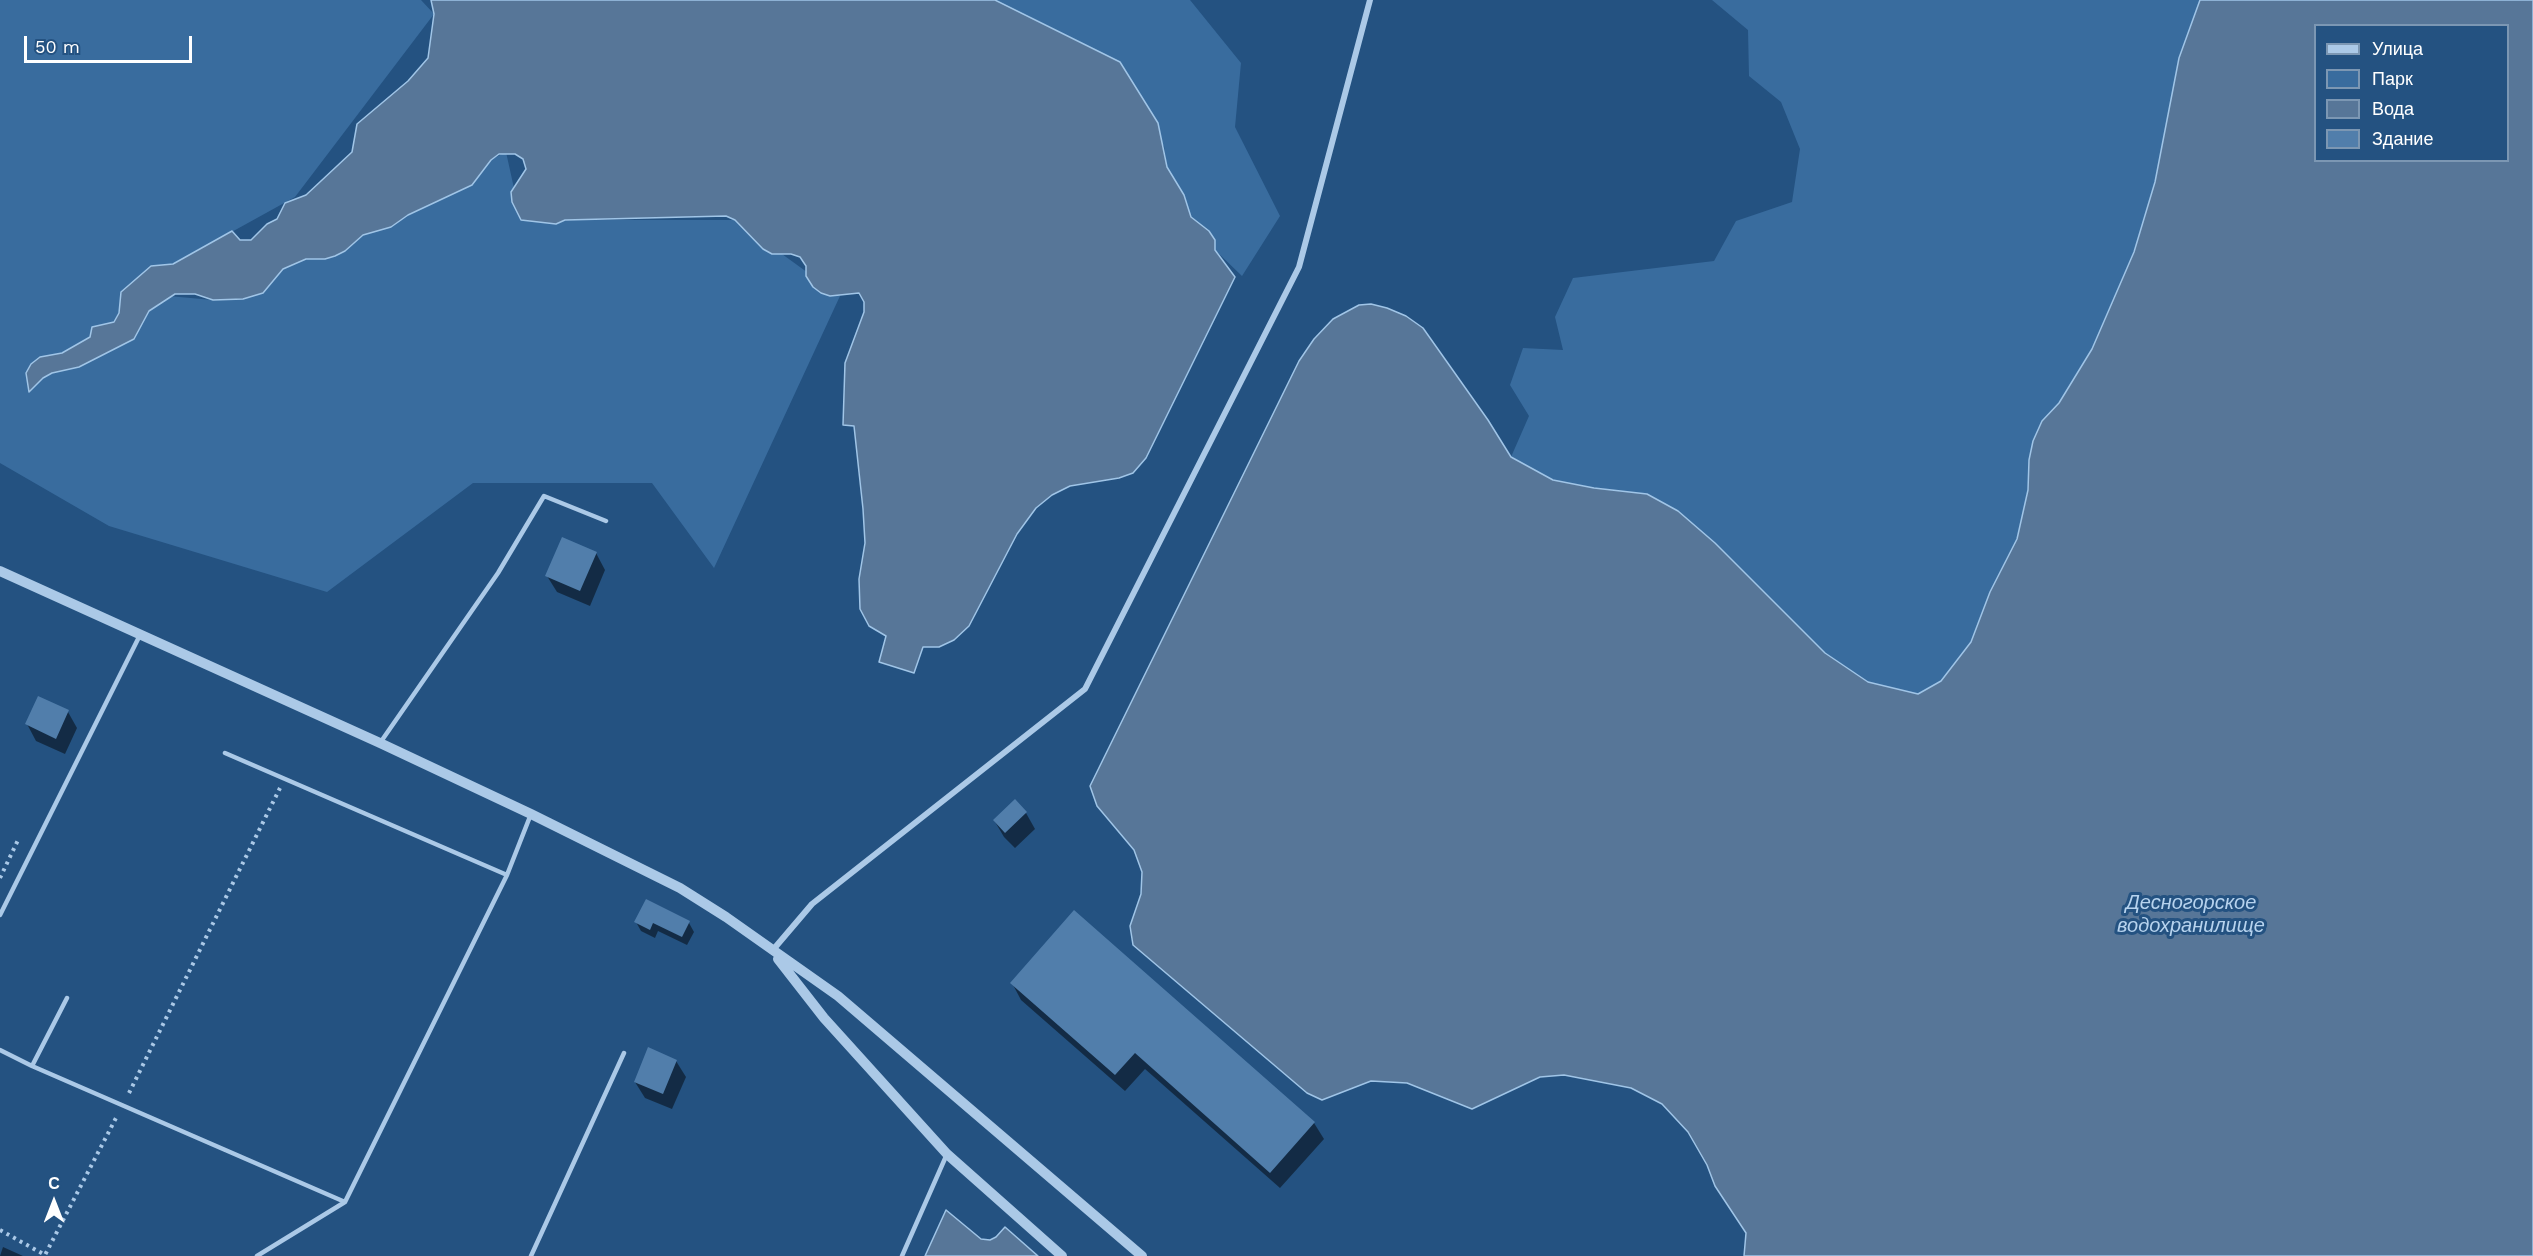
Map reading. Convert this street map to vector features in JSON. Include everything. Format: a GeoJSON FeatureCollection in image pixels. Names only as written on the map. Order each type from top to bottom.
{"type":"FeatureCollection","features":[{"type":"Feature","properties":{"kind":"street"},"geometry":{"type":"LineString","coordinates":[[772,951],[812,904],[1085,689],[1299,267],[1370,0]]}},
{"type":"Feature","properties":{"kind":"street"},"geometry":{"type":"LineString","coordinates":[[0,571],[380,743],[680,888],[726,917],[838,996],[1142,1256]]}},
{"type":"Feature","properties":{"kind":"street"},"geometry":{"type":"LineString","coordinates":[[772,951],[824,1018],[947,1154],[1062,1256]]}},
{"type":"Feature","properties":{"kind":"lane"},"geometry":{"type":"LineString","coordinates":[[380,743],[498,573],[544,496],[606,521]]}},
{"type":"Feature","properties":{"kind":"lane"},"geometry":{"type":"LineString","coordinates":[[0,915],[140,635]]}},
{"type":"Feature","properties":{"kind":"lane"},"geometry":{"type":"LineString","coordinates":[[225,753],[507,875]]}},
{"type":"Feature","properties":{"kind":"lane"},"geometry":{"type":"LineString","coordinates":[[257,1256],[345,1202],[507,875],[531,814]]}},
{"type":"Feature","properties":{"kind":"lane"},"geometry":{"type":"LineString","coordinates":[[32,1066],[67,998]]}},
{"type":"Feature","properties":{"kind":"lane"},"geometry":{"type":"LineString","coordinates":[[0,1050],[345,1202]]}},
{"type":"Feature","properties":{"kind":"lane"},"geometry":{"type":"LineString","coordinates":[[531,1256],[624,1053]]}},
{"type":"Feature","properties":{"kind":"lane"},"geometry":{"type":"LineString","coordinates":[[902,1256],[947,1154]]}},
{"type":"Feature","properties":{"kind":"path"},"geometry":{"type":"LineString","coordinates":[[0,1230],[45,1255],[123,1106],[284,780]]}},
{"type":"Feature","properties":{"kind":"path"},"geometry":{"type":"LineString","coordinates":[[0,878],[19,838]]}},
{"type":"Feature","properties":{"kind":"green space"},"geometry":{"type":"Polygon","coordinates":[[[0,0],[421,0],[434,14],[295,197],[123,292],[213,300],[506,152],[521,220],[735,220],[840,296],[714,568],[652,483],[473,483],[327,592],[109,526],[0,463],[0,0]]]}},
{"type":"Feature","properties":{"kind":"green space"},"geometry":{"type":"Polygon","coordinates":[[[973,0],[1190,0],[1241,63],[1235,127],[1280,216],[1242,276],[1215,250],[1180,201],[1167,167],[1164,146],[973,0]]]}},
{"type":"Feature","properties":{"kind":"green space"},"geometry":{"type":"Polygon","coordinates":[[[1712,0],[2200,0],[2179,58],[2155,182],[2134,252],[2092,349],[2059,403],[2042,421],[2029,460],[2028,490],[2017,539],[1990,592],[1971,642],[1941,681],[1918,694],[1868,682],[1825,653],[1715,543],[1678,511],[1647,494],[1594,488],[1553,480],[1511,457],[1529,416],[1510,385],[1523,348],[1563,350],[1555,317],[1573,278],[1714,261],[1736,221],[1792,202],[1800,149],[1781,102],[1749,76],[1748,30],[1712,0]]]}},
{"type":"Feature","properties":{"kind":"water"},"geometry":{"type":"Polygon","coordinates":[[[431,0],[995,0],[1120,62],[1158,123],[1167,167],[1184,195],[1191,217],[1209,231],[1215,240],[1215,250],[1235,277],[1146,458],[1133,473],[1119,478],[1070,486],[1052,495],[1036,508],[1017,534],[969,626],[954,640],[939,647],[923,647],[914,673],[879,662],[886,636],[869,626],[860,609],[859,579],[865,543],[863,509],[854,426],[843,425],[845,363],[864,312],[864,302],[859,293],[830,296],[821,293],[813,287],[806,276],[806,266],[800,257],[791,254],[772,254],[763,249],[735,220],[726,216],[565,220],[556,224],[521,220],[512,202],[511,192],[526,169],[523,159],[515,154],[499,154],[491,160],[472,185],[408,215],[391,227],[363,235],[345,251],[335,256],[325,259],[306,259],[283,269],[263,293],[243,299],[213,300],[195,294],[175,294],[149,311],[134,339],[79,367],[52,373],[43,378],[29,392],[26,373],[31,364],[40,357],[62,353],[90,337],[92,327],[114,322],[119,313],[121,292],[151,266],[173,264],[232,231],[240,240],[251,240],[267,224],[277,219],[285,203],[306,195],[352,152],[357,124],[408,81],[428,58],[434,14],[431,0]]]}},
{"type":"Feature","properties":{"kind":"water","name":"Десногорское водохранилище"},"geometry":{"type":"Polygon","coordinates":[[[2200,0],[2533,0],[2533,1256],[1744,1256],[1746,1233],[1715,1186],[1707,1165],[1688,1132],[1662,1104],[1631,1088],[1564,1075],[1540,1077],[1472,1109],[1407,1083],[1371,1081],[1322,1100],[1307,1093],[1133,945],[1130,926],[1141,894],[1142,872],[1134,850],[1097,806],[1090,786],[1299,361],[1314,339],[1333,319],[1359,305],[1371,304],[1406,316],[1423,328],[1488,420],[1511,457],[1553,480],[1594,488],[1647,494],[1678,511],[1715,543],[1825,653],[1868,682],[1918,694],[1941,681],[1971,642],[1990,592],[2017,539],[2028,490],[2029,460],[2033,441],[2042,421],[2059,403],[2092,349],[2134,252],[2155,182],[2179,58],[2200,0]]]}},
{"type":"Feature","properties":{"kind":"water"},"geometry":{"type":"Polygon","coordinates":[[[946,1210],[981,1239],[990,1240],[996,1237],[1005,1227],[1038,1256],[925,1256],[946,1210]]]}},
{"type":"Feature","properties":{"kind":"building"},"geometry":{"type":"Polygon","coordinates":[[[562,537],[597,552],[580,591],[545,576],[562,537]]]}},
{"type":"Feature","properties":{"kind":"building"},"geometry":{"type":"Polygon","coordinates":[[[38,696],[69,710],[56,739],[25,724],[38,696]]]}},
{"type":"Feature","properties":{"kind":"building"},"geometry":{"type":"Polygon","coordinates":[[[1015,799],[1027,812],[1005,833],[993,820],[1015,799]]]}},
{"type":"Feature","properties":{"kind":"building"},"geometry":{"type":"Polygon","coordinates":[[[646,899],[690,921],[682,937],[653,923],[650,930],[634,922],[646,899]]]}},
{"type":"Feature","properties":{"kind":"building"},"geometry":{"type":"Polygon","coordinates":[[[1074,910],[1315,1122],[1270,1173],[1135,1053],[1115,1075],[1010,983],[1074,910]]]}},
{"type":"Feature","properties":{"kind":"building"},"geometry":{"type":"Polygon","coordinates":[[[648,1047],[677,1060],[663,1094],[634,1082],[648,1047]]]}}]}
